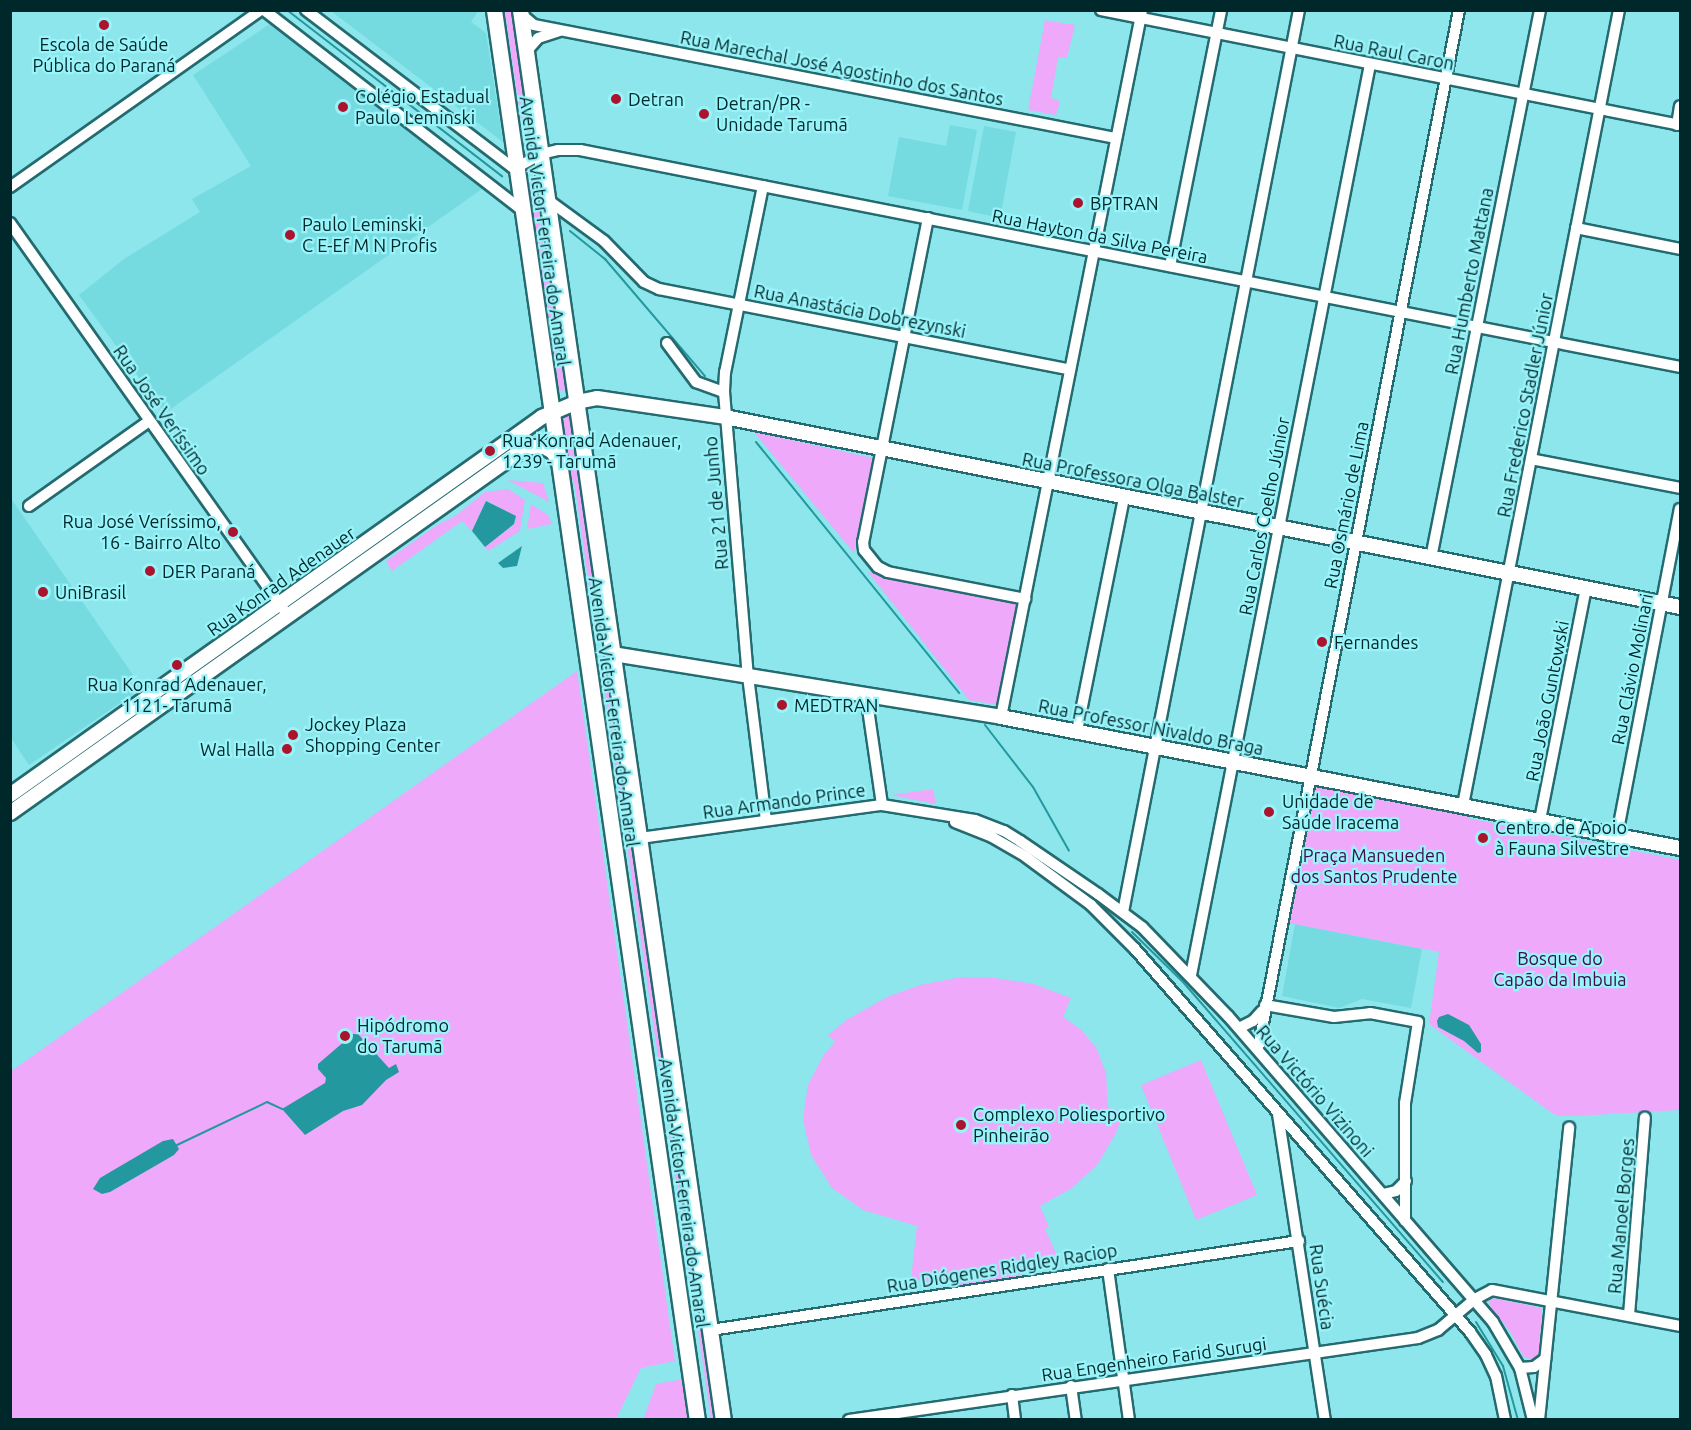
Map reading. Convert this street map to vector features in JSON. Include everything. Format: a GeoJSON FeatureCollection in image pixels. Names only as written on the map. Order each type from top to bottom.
{"type":"FeatureCollection","features":[{"type":"Feature","properties":{"kind":"highway","name":"Avenida Victor Ferreira do Amaral"},"geometry":{"type":"LineString","coordinates":[[494,10],[697,1419]]}},
{"type":"Feature","properties":{"kind":"highway","name":"Avenida Victor Ferreira do Amaral"},"geometry":{"type":"LineString","coordinates":[[520,12],[723,1419]]}},
{"type":"Feature","properties":{"kind":"highway"},"geometry":{"type":"LineString","coordinates":[[582,626],[593,644],[613,654]]}},
{"type":"Feature","properties":{"kind":"highway"},"geometry":{"type":"LineString","coordinates":[[650,1096],[663,1102],[672,1099],[676,1092]]}},
{"type":"Feature","properties":{"kind":"highway"},"geometry":{"type":"LineString","coordinates":[[655,1129],[659,1122],[668,1118],[681,1125]]}},
{"type":"Feature","properties":{"kind":"main road","name":"Rua Professora Olga Balster"},"geometry":{"type":"LineString","coordinates":[[577,402],[597,398],[725,417],[1680,607]]}},
{"type":"Feature","properties":{"kind":"main road","name":"Rua Konrad Adenauer"},"geometry":{"type":"LineString","coordinates":[[10,795],[551,413],[577,402]]}},
{"type":"Feature","properties":{"kind":"main road","name":"Rua Konrad Adenauer"},"geometry":{"type":"LineString","coordinates":[[10,813],[523,449],[544,447],[555,454],[558,461]]}},
{"type":"Feature","properties":{"kind":"main road","name":"Rua Professor Nivaldo Braga"},"geometry":{"type":"LineString","coordinates":[[613,654],[1001,717],[1680,848]]}},
{"type":"Feature","properties":{"kind":"street"},"geometry":{"type":"LineString","coordinates":[[10,187],[262,10],[522,210]]}},
{"type":"Feature","properties":{"kind":"street"},"geometry":{"type":"LineString","coordinates":[[306,10],[507,166],[516,168]]}},
{"type":"Feature","properties":{"kind":"street","name":"Rua Raul Caron"},"geometry":{"type":"LineString","coordinates":[[1101,10],[1141,14],[1217,33],[1679,125]]}},
{"type":"Feature","properties":{"kind":"street"},"geometry":{"type":"LineString","coordinates":[[1170,266],[1221,10]]}},
{"type":"Feature","properties":{"kind":"street"},"geometry":{"type":"LineString","coordinates":[[1123,912],[1299,10]]}},
{"type":"Feature","properties":{"kind":"street","name":"Rua Osmário de Lima"},"geometry":{"type":"LineString","coordinates":[[1257,1049],[1459,10]]}},
{"type":"Feature","properties":{"kind":"street","name":"Rua Humberto Mattana"},"geometry":{"type":"LineString","coordinates":[[1431,558],[1540,10]]}},
{"type":"Feature","properties":{"kind":"street","name":"Rua Frederico Stadler Júnior"},"geometry":{"type":"LineString","coordinates":[[1463,805],[1619,10]]}},
{"type":"Feature","properties":{"kind":"street","name":"Rua Marechal José Agostinho dos Santos"},"geometry":{"type":"LineString","coordinates":[[520,12],[534,25],[1116,138]]}},
{"type":"Feature","properties":{"kind":"street"},"geometry":{"type":"LineString","coordinates":[[1001,717],[1141,14]]}},
{"type":"Feature","properties":{"kind":"street"},"geometry":{"type":"LineString","coordinates":[[526,52],[538,38],[562,30]]}},
{"type":"Feature","properties":{"kind":"street","name":"Rua Carlos Coelho Júnior"},"geometry":{"type":"LineString","coordinates":[[1191,975],[1370,64]]}},
{"type":"Feature","properties":{"kind":"street"},"geometry":{"type":"LineString","coordinates":[[1679,125],[1680,106]]}},
{"type":"Feature","properties":{"kind":"street","name":"Rua Hayton da Silva Pereira"},"geometry":{"type":"LineString","coordinates":[[516,168],[541,154],[558,150],[580,150],[1680,367]]}},
{"type":"Feature","properties":{"kind":"street","name":"Rua 21 de Junho"},"geometry":{"type":"LineString","coordinates":[[763,186],[724,392],[748,676],[766,820]]}},
{"type":"Feature","properties":{"kind":"street","name":"Rua Anastácia Dobrezynski"},"geometry":{"type":"LineString","coordinates":[[548,200],[604,240],[644,282],[659,289],[1070,369]]}},
{"type":"Feature","properties":{"kind":"street"},"geometry":{"type":"LineString","coordinates":[[928,218],[863,542],[864,550],[872,561],[888,572],[1025,599]]}},
{"type":"Feature","properties":{"kind":"street","name":"Rua José Veríssimo"},"geometry":{"type":"LineString","coordinates":[[10,223],[288,616]]}},
{"type":"Feature","properties":{"kind":"street"},"geometry":{"type":"LineString","coordinates":[[1576,228],[1680,249]]}},
{"type":"Feature","properties":{"kind":"street"},"geometry":{"type":"LineString","coordinates":[[667,343],[696,382],[724,392]]}},
{"type":"Feature","properties":{"kind":"street"},"geometry":{"type":"LineString","coordinates":[[29,506],[149,421]]}},
{"type":"Feature","properties":{"kind":"street"},"geometry":{"type":"LineString","coordinates":[[1531,459],[1680,488]]}},
{"type":"Feature","properties":{"kind":"street"},"geometry":{"type":"LineString","coordinates":[[1077,731],[1124,496]]}},
{"type":"Feature","properties":{"kind":"street","name":"Rua Clávio Molinari"},"geometry":{"type":"LineString","coordinates":[[1617,835],[1680,509]]}},
{"type":"Feature","properties":{"kind":"street","name":"Rua João Guntowski"},"geometry":{"type":"LineString","coordinates":[[1540,820],[1586,588]]}},
{"type":"Feature","properties":{"kind":"street"},"geometry":{"type":"LineString","coordinates":[[866,695],[882,804]]}},
{"type":"Feature","properties":{"kind":"street","name":"Rua Armando Prince"},"geometry":{"type":"LineString","coordinates":[[640,838],[882,804],[975,820],[1004,831],[1123,912]]}},
{"type":"Feature","properties":{"kind":"street","name":"Rua Armando Prince"},"geometry":{"type":"LineString","coordinates":[[933,814],[1006,844],[1078,894],[1119,932],[1277,1113]]}},
{"type":"Feature","properties":{"kind":"street","name":"Rua Victório Vizinoni"},"geometry":{"type":"LineString","coordinates":[[1123,912],[1155,939],[1239,1028],[1502,1333],[1520,1368],[1533,1419]]}},
{"type":"Feature","properties":{"kind":"street"},"geometry":{"type":"LineString","coordinates":[[1239,1028],[1257,1018],[1264,1005],[1334,1017],[1370,1013],[1418,1022],[1405,1103],[1405,1221]]}},
{"type":"Feature","properties":{"kind":"street"},"geometry":{"type":"LineString","coordinates":[[1277,1113],[1478,1342],[1492,1366],[1500,1389],[1505,1419]]}},
{"type":"Feature","properties":{"kind":"street","name":"Rua Suécia"},"geometry":{"type":"LineString","coordinates":[[1277,1113],[1299,1240],[1325,1419]]}},
{"type":"Feature","properties":{"kind":"street","name":"Rua Manoel Borges"},"geometry":{"type":"LineString","coordinates":[[1629,1316],[1645,1118]]}},
{"type":"Feature","properties":{"kind":"street"},"geometry":{"type":"LineString","coordinates":[[1539,1419],[1569,1128]]}},
{"type":"Feature","properties":{"kind":"street"},"geometry":{"type":"LineString","coordinates":[[1286,1160],[1293,1146],[1304,1143]]}},
{"type":"Feature","properties":{"kind":"street"},"geometry":{"type":"LineString","coordinates":[[1383,1194],[1396,1191],[1406,1181]]}},
{"type":"Feature","properties":{"kind":"street","name":"Rua Diógenes Ridgley Raciop"},"geometry":{"type":"LineString","coordinates":[[711,1330],[1299,1240]]}},
{"type":"Feature","properties":{"kind":"street"},"geometry":{"type":"LineString","coordinates":[[1108,1269],[1129,1419]]}},
{"type":"Feature","properties":{"kind":"street"},"geometry":{"type":"LineString","coordinates":[[1474,1299],[1486,1292],[1499,1290],[1680,1326]]}},
{"type":"Feature","properties":{"kind":"street","name":"Rua Engenheiro Farid Surugi"},"geometry":{"type":"LineString","coordinates":[[849,1419],[1418,1338],[1438,1330],[1474,1299]]}},
{"type":"Feature","properties":{"kind":"street"},"geometry":{"type":"LineString","coordinates":[[1520,1368],[1534,1367],[1545,1359]]}},
{"type":"Feature","properties":{"kind":"street"},"geometry":{"type":"LineString","coordinates":[[1071,1386],[1076,1419]]}},
{"type":"Feature","properties":{"kind":"street"},"geometry":{"type":"LineString","coordinates":[[1012,1395],[1015,1419]]}},
{"type":"Feature","properties":{"kind":"shaded area"},"geometry":{"type":"Polygon","coordinates":[[[331,11],[478,11],[471,22],[486,33],[503,142],[331,11]]]}},
{"type":"Feature","properties":{"kind":"shaded area","name":"Paulo Leminski, C E-Ef M N Profis"},"geometry":{"type":"Polygon","coordinates":[[[276,20],[489,184],[165,413],[79,295],[124,259],[200,212],[192,199],[251,166],[193,75],[276,20]]]}},
{"type":"Feature","properties":{"kind":"shaded area"},"geometry":{"type":"Polygon","coordinates":[[[950,125],[977,130],[962,210],[888,196],[899,137],[946,146],[950,125]]]}},
{"type":"Feature","properties":{"kind":"shaded area"},"geometry":{"type":"Polygon","coordinates":[[[984,126],[1016,132],[1000,218],[968,211],[984,126]]]}},
{"type":"Feature","properties":{"kind":"shaded area","name":"UniBrasil"},"geometry":{"type":"Polygon","coordinates":[[[10,497],[142,688],[29,765],[11,738],[10,497]]]}},
{"type":"Feature","properties":{"kind":"shaded area"},"geometry":{"type":"Polygon","coordinates":[[[486,501],[516,516],[514,524],[485,547],[472,531],[486,501]]]}},
{"type":"Feature","properties":{"kind":"shaded area"},"geometry":{"type":"Polygon","coordinates":[[[522,546],[517,566],[503,568],[498,563],[522,546]]]}},
{"type":"Feature","properties":{"kind":"shaded area"},"geometry":{"type":"Polygon","coordinates":[[[1295,924],[1422,949],[1411,1008],[1362,999],[1339,1008],[1282,996],[1295,924]]]}},
{"type":"Feature","properties":{"kind":"shaded area"},"geometry":{"type":"Polygon","coordinates":[[[1448,1014],[1469,1025],[1481,1044],[1481,1052],[1478,1053],[1464,1041],[1438,1027],[1439,1017],[1448,1014]]]}},
{"type":"Feature","properties":{"kind":"shaded area"},"geometry":{"type":"Polygon","coordinates":[[[353,1034],[358,1034],[389,1068],[396,1064],[399,1072],[386,1080],[362,1105],[343,1111],[305,1135],[282,1109],[325,1083],[326,1078],[318,1069],[318,1064],[353,1034]]]}},
{"type":"Feature","properties":{"kind":"shaded area"},"geometry":{"type":"Polygon","coordinates":[[[173,1139],[179,1149],[174,1155],[110,1192],[102,1194],[93,1189],[100,1178],[163,1141],[173,1139]]]}},
{"type":"Feature","properties":{"kind":"green space"},"geometry":{"type":"Polygon","coordinates":[[[505,11],[514,11],[531,133],[523,134],[505,11]]]}},
{"type":"Feature","properties":{"kind":"green space"},"geometry":{"type":"Polygon","coordinates":[[[1045,20],[1075,25],[1067,58],[1058,58],[1051,98],[1060,101],[1056,115],[1028,110],[1045,20]]]}},
{"type":"Feature","properties":{"kind":"green space"},"geometry":{"type":"Polygon","coordinates":[[[539,181],[569,389],[559,391],[529,182],[539,181]]]}},
{"type":"Feature","properties":{"kind":"green space"},"geometry":{"type":"Polygon","coordinates":[[[573,415],[607,644],[597,641],[575,487],[564,453],[560,417],[573,415]]]}},
{"type":"Feature","properties":{"kind":"green space"},"geometry":{"type":"Polygon","coordinates":[[[531,432],[533,436],[298,600],[297,598],[531,432]]]}},
{"type":"Feature","properties":{"kind":"green space"},"geometry":{"type":"Polygon","coordinates":[[[754,432],[873,458],[854,553],[754,432]]]}},
{"type":"Feature","properties":{"kind":"green space"},"geometry":{"type":"Polygon","coordinates":[[[508,480],[543,483],[549,502],[508,480]]]}},
{"type":"Feature","properties":{"kind":"green space"},"geometry":{"type":"Polygon","coordinates":[[[508,489],[525,500],[520,531],[488,551],[485,547],[514,524],[516,517],[486,500],[472,531],[462,521],[392,571],[386,561],[437,525],[455,516],[485,492],[508,489]]]}},
{"type":"Feature","properties":{"kind":"green space"},"geometry":{"type":"Polygon","coordinates":[[[531,504],[548,515],[552,524],[527,529],[531,504]]]}},
{"type":"Feature","properties":{"kind":"green space"},"geometry":{"type":"Polygon","coordinates":[[[868,572],[1018,603],[999,705],[969,700],[868,572]]]}},
{"type":"Feature","properties":{"kind":"green space","name":"Hipódromo do Tarumã"},"geometry":{"type":"Polygon","coordinates":[[[577,671],[675,1361],[641,1368],[616,1419],[11,1419],[10,1072],[577,671]]]}},
{"type":"Feature","properties":{"kind":"green space"},"geometry":{"type":"Polygon","coordinates":[[[613,686],[671,1084],[662,1085],[604,687],[613,686]]]}},
{"type":"Feature","properties":{"kind":"green space","name":"Bosque do Capão da Imbuia"},"geometry":{"type":"Polygon","coordinates":[[[1318,784],[1467,812],[1467,818],[1680,860],[1680,1110],[1574,1116],[1559,1116],[1552,1113],[1429,1024],[1439,952],[1289,923],[1315,796],[1311,792],[1318,784]]]}},
{"type":"Feature","properties":{"kind":"green space"},"geometry":{"type":"Polygon","coordinates":[[[933,789],[936,804],[891,795],[933,789]]]}},
{"type":"Feature","properties":{"kind":"green space","name":"Complexo Poliesportivo Pinheirão"},"geometry":{"type":"Polygon","coordinates":[[[961,977],[995,978],[1034,984],[1071,998],[1063,1017],[1080,1029],[1096,1047],[1106,1073],[1108,1108],[1123,1111],[1117,1131],[1098,1164],[1072,1188],[1040,1206],[1049,1227],[1045,1229],[1058,1258],[1010,1279],[962,1285],[930,1283],[911,1278],[917,1226],[863,1210],[832,1188],[811,1155],[803,1119],[808,1085],[823,1056],[835,1042],[828,1035],[848,1019],[887,997],[920,985],[961,977]]]}},
{"type":"Feature","properties":{"kind":"green space"},"geometry":{"type":"Polygon","coordinates":[[[1201,1060],[1257,1195],[1196,1220],[1141,1085],[1201,1060]]]}},
{"type":"Feature","properties":{"kind":"green space"},"geometry":{"type":"Polygon","coordinates":[[[676,1130],[719,1419],[711,1419],[669,1131],[676,1130]]]}},
{"type":"Feature","properties":{"kind":"green space"},"geometry":{"type":"Polygon","coordinates":[[[1494,1298],[1542,1308],[1539,1352],[1534,1358],[1523,1356],[1511,1333],[1490,1306],[1489,1301],[1494,1298]]]}},
{"type":"Feature","properties":{"kind":"green space"},"geometry":{"type":"Polygon","coordinates":[[[684,1379],[688,1419],[643,1420],[656,1384],[684,1379]]]}},
{"type":"Feature","properties":{"kind":"waterway"},"geometry":{"type":"LineString","coordinates":[[287,10],[502,176]]}},
{"type":"Feature","properties":{"kind":"waterway"},"geometry":{"type":"LineString","coordinates":[[570,231],[605,259],[705,376]]}},
{"type":"Feature","properties":{"kind":"waterway"},"geometry":{"type":"LineString","coordinates":[[756,442],[959,693]]}},
{"type":"Feature","properties":{"kind":"waterway"},"geometry":{"type":"LineString","coordinates":[[985,725],[1033,787],[1069,851]]}},
{"type":"Feature","properties":{"kind":"waterway"},"geometry":{"type":"LineString","coordinates":[[1132,932],[1183,982],[1443,1282]]}},
{"type":"Feature","properties":{"kind":"waterway"},"geometry":{"type":"LineString","coordinates":[[177,1145],[267,1102],[282,1109]]}},
{"type":"Feature","properties":{"kind":"waterway"},"geometry":{"type":"LineString","coordinates":[[1476,1322],[1503,1366],[1518,1420]]}},
{"type":"Feature","properties":{"kind":"place","name":"Escola de Saúde Pública do Paraná"},"geometry":{"type":"Point","coordinates":[104,25]}},
{"type":"Feature","properties":{"kind":"place","name":"Detran"},"geometry":{"type":"Point","coordinates":[616,99]}},
{"type":"Feature","properties":{"kind":"place","name":"Colégio Estadual Paulo Leminski"},"geometry":{"type":"Point","coordinates":[343,107]}},
{"type":"Feature","properties":{"kind":"place","name":"Detran/PR - Unidade Tarumã"},"geometry":{"type":"Point","coordinates":[704,114]}},
{"type":"Feature","properties":{"kind":"place","name":"BPTRAN"},"geometry":{"type":"Point","coordinates":[1078,203]}},
{"type":"Feature","properties":{"kind":"place","name":"Paulo Leminski, C E-Ef M N Profis"},"geometry":{"type":"Point","coordinates":[290,235]}},
{"type":"Feature","properties":{"kind":"place","name":"Rua Konrad Adenauer, 1239 - Tarumã"},"geometry":{"type":"Point","coordinates":[490,451]}},
{"type":"Feature","properties":{"kind":"place","name":"Rua José Veríssimo, 16 - Bairro Alto"},"geometry":{"type":"Point","coordinates":[233,532]}},
{"type":"Feature","properties":{"kind":"place","name":"DER Paraná"},"geometry":{"type":"Point","coordinates":[150,571]}},
{"type":"Feature","properties":{"kind":"place","name":"UniBrasil"},"geometry":{"type":"Point","coordinates":[43,592]}},
{"type":"Feature","properties":{"kind":"place","name":"Fernandes"},"geometry":{"type":"Point","coordinates":[1322,642]}},
{"type":"Feature","properties":{"kind":"place","name":"Rua Konrad Adenauer, 1121- Tarumã"},"geometry":{"type":"Point","coordinates":[177,665]}},
{"type":"Feature","properties":{"kind":"place","name":"MEDTRAN"},"geometry":{"type":"Point","coordinates":[782,705]}},
{"type":"Feature","properties":{"kind":"place","name":"Jockey Plaza Shopping Center"},"geometry":{"type":"Point","coordinates":[293,735]}},
{"type":"Feature","properties":{"kind":"place","name":"Wal Halla"},"geometry":{"type":"Point","coordinates":[287,749]}},
{"type":"Feature","properties":{"kind":"place","name":"Unidade de Saúde Iracema"},"geometry":{"type":"Point","coordinates":[1269,812]}},
{"type":"Feature","properties":{"kind":"place","name":"Centro de Apoio à Fauna Silvestre"},"geometry":{"type":"Point","coordinates":[1483,838]}},
{"type":"Feature","properties":{"kind":"place","name":"Hipódromo do Tarumã"},"geometry":{"type":"Point","coordinates":[345,1036]}},
{"type":"Feature","properties":{"kind":"place","name":"Complexo Poliesportivo Pinheirão"},"geometry":{"type":"Point","coordinates":[961,1125]}},
{"type":"Feature","properties":{"kind":"park label","name":"Praça Mansueden dos Santos Prudente"},"geometry":{"type":"Point","coordinates":[1374,866]}}]}
